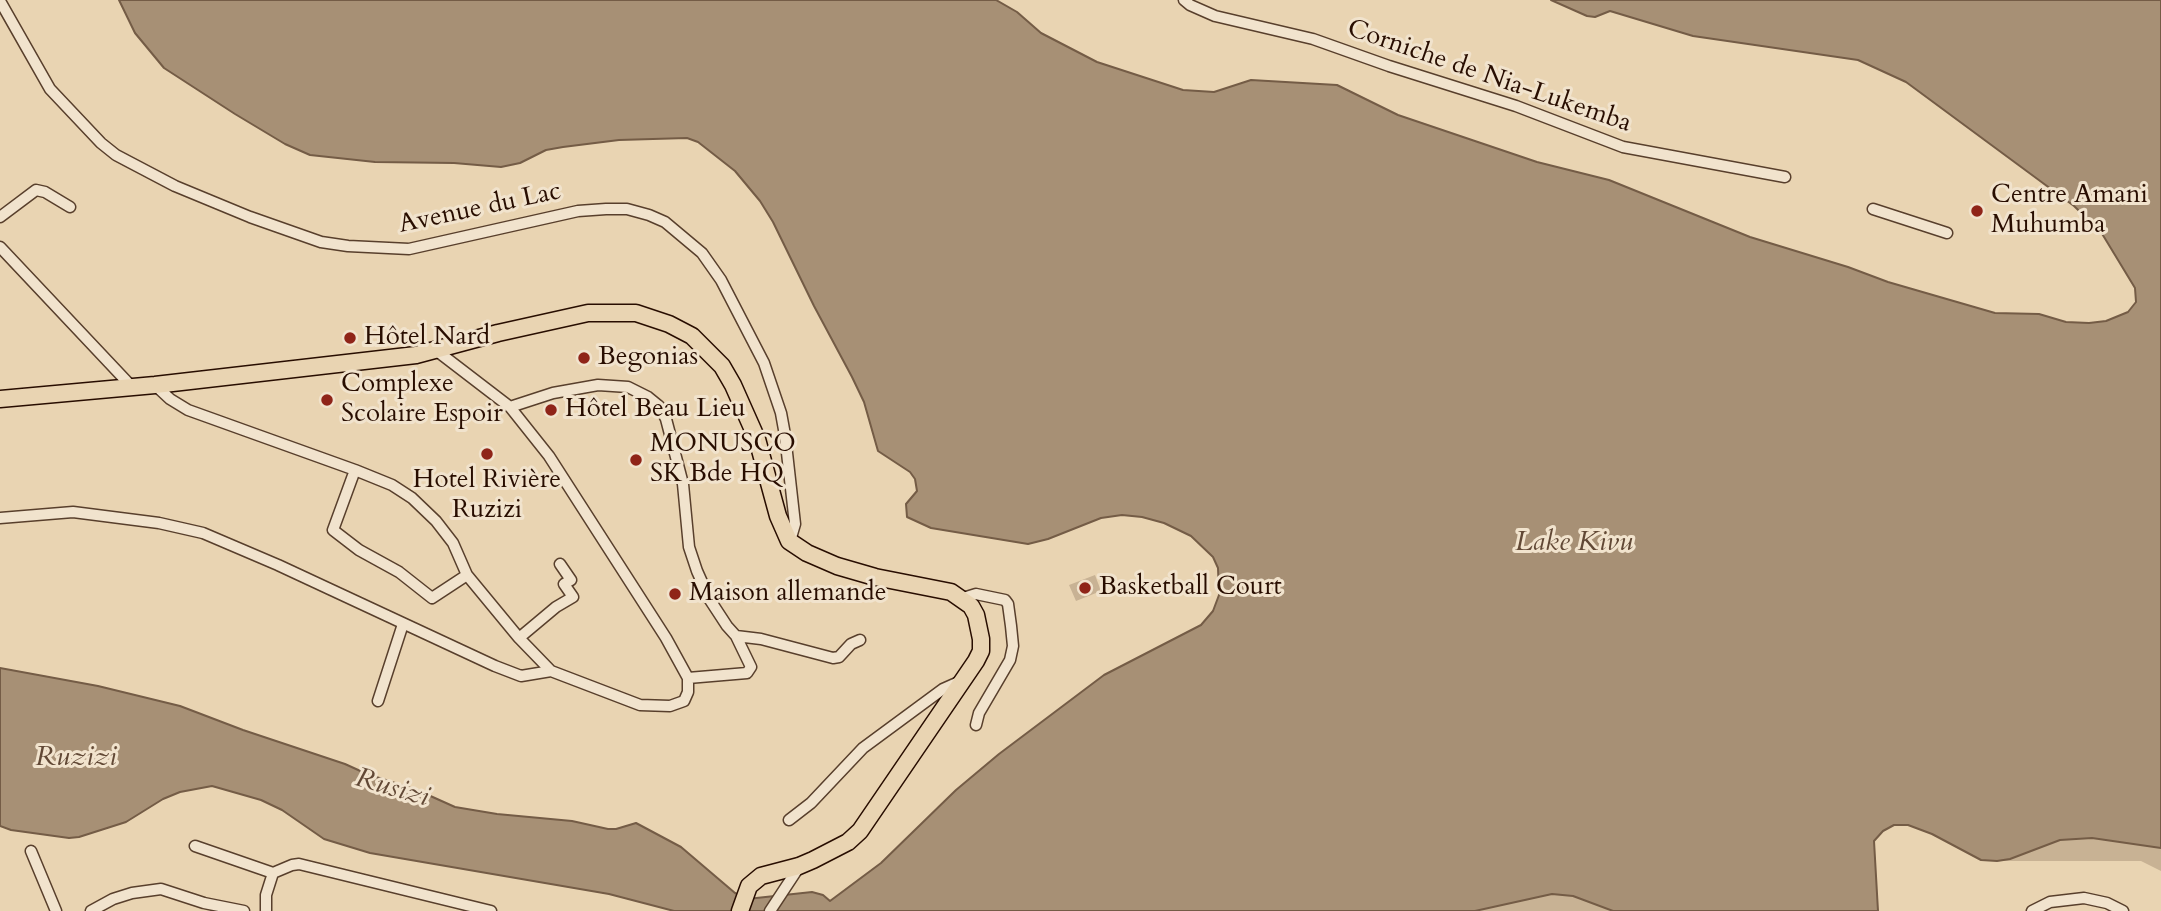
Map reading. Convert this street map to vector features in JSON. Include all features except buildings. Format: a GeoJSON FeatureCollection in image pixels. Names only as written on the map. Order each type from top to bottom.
{"type":"FeatureCollection","features":[{"type":"Feature","properties":{"kind":"main road"},"geometry":{"type":"LineString","coordinates":[[0,399],[155,385],[416,355],[588,313],[636,313],[670,324],[692,336],[722,366],[733,385],[757,439],[778,516],[789,541],[799,549],[837,566],[875,577],[951,592],[963,598],[976,615],[981,639],[981,651],[965,679],[859,831],[848,842],[799,866],[761,876],[749,886],[740,911]]}},
{"type":"Feature","properties":{"kind":"street","name":"Corniche de Nia-Lukemba"},"geometry":{"type":"LineString","coordinates":[[1184,0],[1215,16],[1313,39],[1516,106],[1623,146],[1785,177]]}},
{"type":"Feature","properties":{"kind":"street","name":"Avenue du Lac"},"geometry":{"type":"LineString","coordinates":[[0,1],[50,89],[101,143],[116,155],[174,186],[321,242],[410,249],[578,211],[606,209],[627,209],[665,222],[702,254],[721,280],[768,374],[785,435],[795,524],[789,541]]}},
{"type":"Feature","properties":{"kind":"street"},"geometry":{"type":"LineString","coordinates":[[0,217],[36,190],[45,192],[70,207]]}},
{"type":"Feature","properties":{"kind":"street"},"geometry":{"type":"LineString","coordinates":[[1873,209],[1947,233]]}},
{"type":"Feature","properties":{"kind":"street"},"geometry":{"type":"LineString","coordinates":[[0,247],[132,387]]}},
{"type":"Feature","properties":{"kind":"street"},"geometry":{"type":"LineString","coordinates":[[155,385],[170,399],[188,410],[392,485],[421,506],[453,543],[467,575],[519,638],[551,671],[640,705],[670,706],[684,701],[688,692],[688,678],[666,638],[549,456],[510,407],[437,351]]}},
{"type":"Feature","properties":{"kind":"street"},"geometry":{"type":"LineString","coordinates":[[510,407],[553,393],[598,385],[628,387],[659,406],[666,419],[683,484],[691,554],[710,600],[736,636],[751,663],[747,673],[688,678]]}},
{"type":"Feature","properties":{"kind":"street"},"geometry":{"type":"LineString","coordinates":[[355,470],[333,530],[359,550],[399,572],[432,598],[467,575]]}},
{"type":"Feature","properties":{"kind":"street"},"geometry":{"type":"LineString","coordinates":[[0,518],[73,512],[180,526],[278,565],[521,676],[551,671]]}},
{"type":"Feature","properties":{"kind":"street"},"geometry":{"type":"LineString","coordinates":[[519,638],[556,607],[573,597],[564,584],[571,580],[560,564]]}},
{"type":"Feature","properties":{"kind":"street"},"geometry":{"type":"LineString","coordinates":[[963,598],[976,594],[1005,600],[1011,626],[1013,646],[1010,660],[979,713],[976,725]]}},
{"type":"Feature","properties":{"kind":"street"},"geometry":{"type":"LineString","coordinates":[[378,701],[403,624]]}},
{"type":"Feature","properties":{"kind":"street"},"geometry":{"type":"LineString","coordinates":[[736,636],[761,639],[833,658],[839,657],[860,640]]}},
{"type":"Feature","properties":{"kind":"street"},"geometry":{"type":"LineString","coordinates":[[789,820],[811,803],[863,748],[894,723],[943,689],[965,679]]}},
{"type":"Feature","properties":{"kind":"street"},"geometry":{"type":"LineString","coordinates":[[195,846],[273,873],[292,865],[308,866],[491,911]]}},
{"type":"Feature","properties":{"kind":"street"},"geometry":{"type":"LineString","coordinates":[[31,851],[56,911]]}},
{"type":"Feature","properties":{"kind":"street"},"geometry":{"type":"LineString","coordinates":[[770,911],[799,866]]}},
{"type":"Feature","properties":{"kind":"street"},"geometry":{"type":"LineString","coordinates":[[266,911],[266,895],[273,873]]}},
{"type":"Feature","properties":{"kind":"street"},"geometry":{"type":"LineString","coordinates":[[91,911],[113,899],[132,893],[161,889],[204,903],[244,911]]}},
{"type":"Feature","properties":{"kind":"street"},"geometry":{"type":"LineString","coordinates":[[2032,911],[2050,902],[2084,898],[2107,903],[2123,911]]}},
{"type":"Feature","properties":{"kind":"shaded area","name":"Basketball Court"},"geometry":{"type":"Polygon","coordinates":[[[1095,575],[1101,591],[1076,601],[1069,585],[1095,575]]]}},
{"type":"Feature","properties":{"kind":"shaded area"},"geometry":{"type":"Polygon","coordinates":[[[2092,838],[2161,848],[2161,871],[2141,861],[1997,861],[2010,859],[2060,840],[2092,838]]]}},
{"type":"Feature","properties":{"kind":"shaded area"},"geometry":{"type":"Polygon","coordinates":[[[1552,894],[1573,896],[1613,911],[1475,911],[1552,894]]]}},
{"type":"Feature","properties":{"kind":"water","name":"Lake Kivu"},"geometry":{"type":"Polygon","coordinates":[[[119,0],[996,0],[1017,12],[1041,33],[1097,62],[1183,90],[1214,92],[1251,80],[1337,85],[1398,115],[1537,162],[1609,180],[1750,237],[1888,282],[1995,313],[2039,314],[2066,322],[2089,323],[2106,321],[2128,312],[2136,302],[2135,288],[2101,232],[2074,206],[1906,82],[1858,60],[1693,36],[1610,11],[1595,17],[1587,16],[1551,0],[2161,0],[2161,848],[2092,838],[2060,840],[2010,859],[1981,860],[1932,834],[1908,825],[1894,825],[1883,831],[1874,841],[1878,911],[1613,911],[1573,896],[1552,894],[1475,911],[674,911],[609,894],[370,853],[324,839],[282,810],[261,800],[212,786],[180,792],[163,799],[126,822],[79,837],[11,830],[0,826],[0,668],[98,686],[180,706],[417,790],[455,807],[572,821],[608,829],[636,823],[681,847],[735,893],[747,899],[812,892],[823,895],[830,901],[881,863],[956,790],[999,754],[1104,675],[1201,625],[1213,611],[1219,595],[1218,568],[1213,557],[1191,536],[1164,523],[1142,517],[1122,515],[1101,518],[1028,544],[931,528],[907,517],[906,504],[917,491],[915,479],[910,472],[878,451],[864,402],[773,222],[760,201],[735,171],[698,142],[687,138],[619,140],[563,147],[546,150],[520,163],[501,167],[454,163],[375,162],[310,155],[285,144],[164,68],[135,33],[119,0]]]}},
{"type":"Feature","properties":{"kind":"place","name":"Centre Amani Muhumba"},"geometry":{"type":"Point","coordinates":[1977,211]}},
{"type":"Feature","properties":{"kind":"place","name":"Hôtel Nard"},"geometry":{"type":"Point","coordinates":[350,338]}},
{"type":"Feature","properties":{"kind":"place","name":"Begonias"},"geometry":{"type":"Point","coordinates":[584,358]}},
{"type":"Feature","properties":{"kind":"place","name":"Complexe Scolaire Espoir"},"geometry":{"type":"Point","coordinates":[327,400]}},
{"type":"Feature","properties":{"kind":"place","name":"Hôtel Beau Lieu"},"geometry":{"type":"Point","coordinates":[551,410]}},
{"type":"Feature","properties":{"kind":"place","name":"Hotel Rivière Ruzizi"},"geometry":{"type":"Point","coordinates":[487,454]}},
{"type":"Feature","properties":{"kind":"place","name":"MONUSCO SK Bde HQ"},"geometry":{"type":"Point","coordinates":[636,460]}},
{"type":"Feature","properties":{"kind":"place","name":"Basketball Court"},"geometry":{"type":"Point","coordinates":[1085,588]}},
{"type":"Feature","properties":{"kind":"place","name":"Maison allemande"},"geometry":{"type":"Point","coordinates":[675,594]}},
{"type":"Feature","properties":{"kind":"water label","name":"Ruzizi"},"geometry":{"type":"Point","coordinates":[76,759]}},
{"type":"Feature","properties":{"kind":"water label","name":"Rusizi"},"geometry":{"type":"Point","coordinates":[392,789]}}]}
